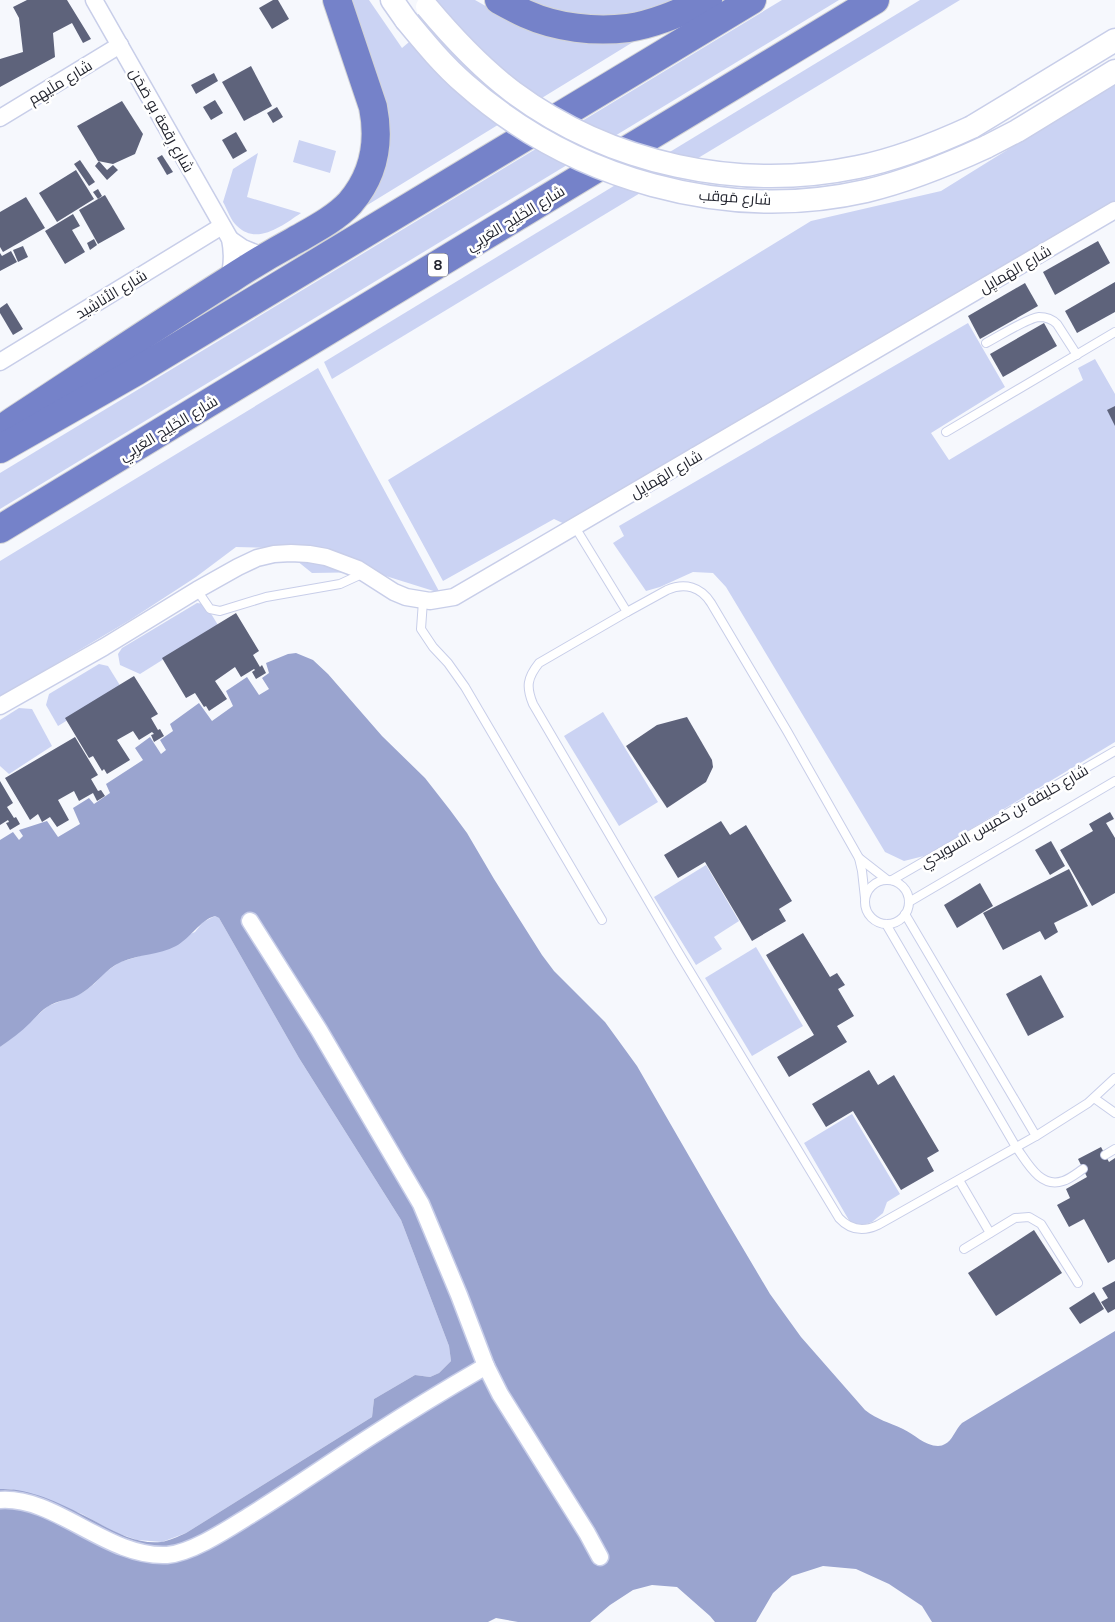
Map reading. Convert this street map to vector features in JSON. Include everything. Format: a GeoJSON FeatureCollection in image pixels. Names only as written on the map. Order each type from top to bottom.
{"type":"FeatureCollection","features":[{"type":"Feature","properties":{"kind":"highway"},"geometry":{"type":"LineString","coordinates":[[0,430],[228,280],[330,219],[349,204],[360,190],[368,176],[374,159],[376,122],[373,107],[337,0]]}},
{"type":"Feature","properties":{"kind":"highway"},"geometry":{"type":"LineString","coordinates":[[499,0],[527,15],[560,25],[595,29],[629,28],[655,21],[708,0]]}},
{"type":"Feature","properties":{"kind":"highway"},"geometry":{"type":"LineString","coordinates":[[0,449],[137,371],[752,0]]}},
{"type":"Feature","properties":{"kind":"highway","name":"شارع الخَلِيج العَربِي"},"geometry":{"type":"LineString","coordinates":[[0,529],[875,0]]}},
{"type":"Feature","properties":{"kind":"main road","name":"شارع مَوقب"},"geometry":{"type":"LineString","coordinates":[[392,0],[406,20],[458,78],[497,111],[533,135],[571,155],[610,172],[652,185],[736,200],[779,201],[822,198],[865,191],[907,180],[947,165],[1017,131],[1115,71]]}},
{"type":"Feature","properties":{"kind":"main road","name":"شارع مَوقب"},"geometry":{"type":"LineString","coordinates":[[424,3],[452,38],[481,66],[512,91],[546,114],[582,133],[619,149],[696,170],[737,175],[817,174],[897,157],[935,144],[972,127],[1007,107],[1115,40]]}},
{"type":"Feature","properties":{"kind":"street","name":"شارع رِقعة بو صَحَن"},"geometry":{"type":"LineString","coordinates":[[94,0],[226,233],[232,255],[228,280]]}},
{"type":"Feature","properties":{"kind":"street","name":"شارع ملَيهِم"},"geometry":{"type":"LineString","coordinates":[[0,118],[120,45]]}},
{"type":"Feature","properties":{"kind":"street","name":"شارع الهَمايِل"},"geometry":{"type":"LineString","coordinates":[[0,706],[197,590],[257,558],[274,554],[309,554],[326,557],[343,562],[394,592],[422,601],[442,600],[465,592],[1115,210]]}},
{"type":"Feature","properties":{"kind":"street"},"geometry":{"type":"LineString","coordinates":[[226,233],[243,248],[266,257]]}},
{"type":"Feature","properties":{"kind":"street","name":"شارع الأناشِيد"},"geometry":{"type":"LineString","coordinates":[[0,362],[226,233]]}},
{"type":"Feature","properties":{"kind":"street"},"geometry":{"type":"LineString","coordinates":[[250,921],[319,1030],[421,1204],[486,1366],[500,1394],[600,1557]]}},
{"type":"Feature","properties":{"kind":"street"},"geometry":{"type":"LineString","coordinates":[[0,1500],[9,1499],[27,1502],[115,1544],[146,1553],[168,1555],[186,1550],[218,1535],[294,1488],[374,1434],[486,1366]]}},
{"type":"Feature","properties":{"kind":"lane"},"geometry":{"type":"LineString","coordinates":[[986,344],[1029,320],[1040,317],[1052,320],[1057,324],[1077,355]]}},
{"type":"Feature","properties":{"kind":"lane"},"geometry":{"type":"LineString","coordinates":[[946,432],[1115,332]]}},
{"type":"Feature","properties":{"kind":"lane"},"geometry":{"type":"LineString","coordinates":[[575,527],[627,612]]}},
{"type":"Feature","properties":{"kind":"lane"},"geometry":{"type":"LineString","coordinates":[[197,590],[210,609],[220,611],[275,595],[340,584],[364,573]]}},
{"type":"Feature","properties":{"kind":"lane"},"geometry":{"type":"LineString","coordinates":[[865,898],[859,858],[788,731],[707,596],[695,588],[681,586],[667,590],[539,663],[532,672],[528,682],[529,694],[533,704],[677,950],[839,1218],[844,1223],[857,1230],[871,1228],[1036,1136],[1088,1103],[1115,1078]]}},
{"type":"Feature","properties":{"kind":"lane"},"geometry":{"type":"LineString","coordinates":[[422,601],[421,626],[425,637],[448,663],[465,687],[602,920]]}},
{"type":"Feature","properties":{"kind":"lane","name":"شارع خليفة بن خميس السويدي"},"geometry":{"type":"LineString","coordinates":[[889,880],[1115,751]]}},
{"type":"Feature","properties":{"kind":"lane","name":"شارع خليفة بن خميس السويدي"},"geometry":{"type":"LineString","coordinates":[[909,902],[1115,781]]}},
{"type":"Feature","properties":{"kind":"lane"},"geometry":{"type":"LineString","coordinates":[[859,858],[889,880],[901,884],[904,888],[909,902],[905,914],[896,922],[886,924],[876,921],[868,914],[864,903],[866,893],[872,885],[881,880],[889,880]]}},
{"type":"Feature","properties":{"kind":"lane"},"geometry":{"type":"LineString","coordinates":[[905,914],[1036,1136]]}},
{"type":"Feature","properties":{"kind":"lane"},"geometry":{"type":"LineString","coordinates":[[886,924],[1016,1147],[1039,1178],[1055,1183],[1063,1181],[1083,1169]]}},
{"type":"Feature","properties":{"kind":"lane"},"geometry":{"type":"LineString","coordinates":[[1094,1098],[1115,1113]]}},
{"type":"Feature","properties":{"kind":"lane"},"geometry":{"type":"LineString","coordinates":[[1105,1155],[1115,1150]]}},
{"type":"Feature","properties":{"kind":"lane"},"geometry":{"type":"LineString","coordinates":[[959,1180],[990,1233]]}},
{"type":"Feature","properties":{"kind":"lane"},"geometry":{"type":"LineString","coordinates":[[964,1249],[1015,1218],[1029,1217],[1040,1224],[1078,1284]]}},
{"type":"Feature","properties":{"kind":"shaded area"},"geometry":{"type":"Polygon","coordinates":[[[344,0],[369,0],[402,48],[441,15],[430,0],[475,0],[512,21],[651,31],[356,212],[371,188],[344,0]]]}},
{"type":"Feature","properties":{"kind":"shaded area"},"geometry":{"type":"Polygon","coordinates":[[[513,0],[680,0],[640,13],[592,20],[513,0]]]}},
{"type":"Feature","properties":{"kind":"shaded area"},"geometry":{"type":"Polygon","coordinates":[[[782,0],[839,0],[0,509],[0,473],[782,0]]]}},
{"type":"Feature","properties":{"kind":"shaded area"},"geometry":{"type":"Polygon","coordinates":[[[920,0],[960,0],[332,379],[324,362],[920,0]]]}},
{"type":"Feature","properties":{"kind":"shaded area"},"geometry":{"type":"Polygon","coordinates":[[[1115,83],[1115,201],[569,526],[554,519],[443,581],[388,480],[811,221],[941,191],[1115,83]]]}},
{"type":"Feature","properties":{"kind":"shaded area"},"geometry":{"type":"Polygon","coordinates":[[[299,140],[336,151],[330,173],[293,162],[299,140]]]}},
{"type":"Feature","properties":{"kind":"shaded area"},"geometry":{"type":"Polygon","coordinates":[[[258,153],[247,197],[301,213],[270,232],[253,234],[245,232],[235,224],[223,202],[233,169],[258,153]]]}},
{"type":"Feature","properties":{"kind":"shaded area"},"geometry":{"type":"Polygon","coordinates":[[[968,323],[1005,387],[931,433],[949,460],[1083,380],[1078,368],[1095,359],[1115,394],[1115,742],[928,855],[904,861],[885,852],[726,587],[713,573],[693,572],[660,587],[646,591],[613,543],[624,536],[619,526],[968,323]]]}},
{"type":"Feature","properties":{"kind":"shaded area"},"geometry":{"type":"Polygon","coordinates":[[[318,368],[440,593],[373,572],[312,573],[281,548],[236,547],[196,577],[130,620],[0,697],[0,561],[318,368]]]}},
{"type":"Feature","properties":{"kind":"shaded area"},"geometry":{"type":"Polygon","coordinates":[[[197,603],[205,604],[218,625],[140,674],[120,665],[118,654],[122,648],[197,603]]]}},
{"type":"Feature","properties":{"kind":"shaded area"},"geometry":{"type":"Polygon","coordinates":[[[296,653],[313,660],[328,674],[382,736],[425,778],[450,810],[467,833],[542,955],[554,971],[605,1022],[637,1066],[770,1294],[801,1337],[865,1410],[929,1444],[942,1445],[950,1440],[962,1423],[1115,1331],[1115,1622],[932,1622],[922,1606],[889,1584],[856,1569],[823,1566],[792,1576],[773,1593],[756,1622],[715,1622],[677,1587],[652,1585],[633,1590],[610,1605],[590,1622],[518,1622],[496,1618],[488,1622],[0,1622],[0,1489],[11,1489],[43,1497],[130,1538],[151,1542],[167,1541],[186,1533],[372,1417],[374,1399],[415,1375],[430,1377],[439,1373],[451,1361],[449,1346],[401,1220],[299,1058],[219,918],[215,916],[205,921],[176,946],[128,959],[115,965],[82,993],[47,1007],[0,1047],[0,840],[13,832],[19,840],[23,836],[19,830],[47,821],[58,837],[80,824],[73,808],[89,798],[94,804],[110,793],[106,784],[143,760],[135,748],[150,737],[161,754],[166,750],[160,740],[173,731],[170,724],[199,703],[212,721],[233,706],[226,691],[247,677],[259,695],[269,689],[262,678],[269,673],[266,663],[288,654],[296,653]]]}},
{"type":"Feature","properties":{"kind":"shaded area"},"geometry":{"type":"Polygon","coordinates":[[[99,664],[108,666],[121,687],[58,726],[46,705],[49,694],[99,664]]]}},
{"type":"Feature","properties":{"kind":"shaded area"},"geometry":{"type":"Polygon","coordinates":[[[19,708],[32,709],[52,746],[9,774],[0,766],[0,720],[19,708]]]}},
{"type":"Feature","properties":{"kind":"shaded area"},"geometry":{"type":"Polygon","coordinates":[[[603,712],[658,802],[619,826],[564,736],[603,712]]]}},
{"type":"Feature","properties":{"kind":"shaded area"},"geometry":{"type":"Polygon","coordinates":[[[706,865],[739,921],[714,937],[722,949],[696,965],[654,897],[706,865]]]}},
{"type":"Feature","properties":{"kind":"shaded area"},"geometry":{"type":"Polygon","coordinates":[[[215,916],[219,918],[299,1058],[401,1220],[449,1346],[451,1361],[439,1373],[430,1377],[415,1375],[374,1399],[372,1417],[186,1533],[162,1542],[137,1540],[114,1532],[82,1514],[11,1489],[0,1489],[0,1047],[48,1006],[82,993],[104,973],[120,962],[137,957],[195,932],[203,922],[215,916]]]}},
{"type":"Feature","properties":{"kind":"shaded area"},"geometry":{"type":"Polygon","coordinates":[[[756,947],[803,1026],[752,1056],[705,978],[756,947]]]}},
{"type":"Feature","properties":{"kind":"shaded area"},"geometry":{"type":"Polygon","coordinates":[[[852,1114],[900,1194],[887,1202],[883,1213],[872,1222],[860,1226],[850,1222],[804,1143],[852,1114]]]}},
{"type":"Feature","properties":{"kind":"building"},"geometry":{"type":"Polygon","coordinates":[[[27,0],[67,0],[91,39],[83,43],[72,23],[53,33],[55,57],[0,87],[0,59],[23,52],[19,18],[13,7],[27,0]]]}},
{"type":"Feature","properties":{"kind":"building"},"geometry":{"type":"Polygon","coordinates":[[[273,0],[278,0],[289,19],[272,29],[259,8],[273,0]]]}},
{"type":"Feature","properties":{"kind":"building"},"geometry":{"type":"Polygon","coordinates":[[[251,66],[272,106],[244,121],[222,82],[251,66]]]}},
{"type":"Feature","properties":{"kind":"building"},"geometry":{"type":"Polygon","coordinates":[[[214,73],[218,81],[196,94],[191,85],[214,73]]]}},
{"type":"Feature","properties":{"kind":"building"},"geometry":{"type":"Polygon","coordinates":[[[215,100],[223,113],[211,120],[203,107],[215,100]]]}},
{"type":"Feature","properties":{"kind":"building"},"geometry":{"type":"Polygon","coordinates":[[[122,101],[143,134],[135,154],[113,164],[98,161],[77,126],[122,101]]]}},
{"type":"Feature","properties":{"kind":"building"},"geometry":{"type":"Polygon","coordinates":[[[277,107],[283,117],[273,123],[267,113],[277,107]]]}},
{"type":"Feature","properties":{"kind":"building"},"geometry":{"type":"Polygon","coordinates":[[[236,132],[247,151],[233,159],[222,140],[236,132]]]}},
{"type":"Feature","properties":{"kind":"building"},"geometry":{"type":"Polygon","coordinates":[[[162,155],[173,172],[167,175],[157,158],[162,155]]]}},
{"type":"Feature","properties":{"kind":"building"},"geometry":{"type":"Polygon","coordinates":[[[80,160],[95,182],[89,186],[74,164],[80,160]]]}},
{"type":"Feature","properties":{"kind":"building"},"geometry":{"type":"Polygon","coordinates":[[[99,161],[107,170],[113,165],[118,170],[107,180],[95,166],[99,161]]]}},
{"type":"Feature","properties":{"kind":"building"},"geometry":{"type":"Polygon","coordinates":[[[76,170],[94,199],[57,222],[39,193],[76,170]]]}},
{"type":"Feature","properties":{"kind":"building"},"geometry":{"type":"Polygon","coordinates":[[[98,189],[102,196],[98,199],[93,192],[98,189]]]}},
{"type":"Feature","properties":{"kind":"building"},"geometry":{"type":"Polygon","coordinates":[[[105,195],[125,229],[98,244],[79,210],[105,195]]]}},
{"type":"Feature","properties":{"kind":"building"},"geometry":{"type":"Polygon","coordinates":[[[26,197],[45,228],[3,252],[0,247],[0,212],[26,197]]]}},
{"type":"Feature","properties":{"kind":"building"},"geometry":{"type":"Polygon","coordinates":[[[73,214],[80,226],[72,230],[85,252],[65,264],[45,231],[73,214]]]}},
{"type":"Feature","properties":{"kind":"building"},"geometry":{"type":"Polygon","coordinates":[[[94,239],[97,245],[90,250],[87,243],[94,239]]]}},
{"type":"Feature","properties":{"kind":"building"},"geometry":{"type":"Polygon","coordinates":[[[1098,241],[1110,263],[1055,295],[1043,272],[1098,241]]]}},
{"type":"Feature","properties":{"kind":"building"},"geometry":{"type":"Polygon","coordinates":[[[23,246],[28,257],[18,262],[13,250],[23,246]]]}},
{"type":"Feature","properties":{"kind":"building"},"geometry":{"type":"Polygon","coordinates":[[[11,251],[17,262],[0,271],[0,253],[2,256],[11,251]]]}},
{"type":"Feature","properties":{"kind":"building"},"geometry":{"type":"Polygon","coordinates":[[[1115,282],[1115,312],[1077,333],[1065,311],[1115,282]]]}},
{"type":"Feature","properties":{"kind":"building"},"geometry":{"type":"Polygon","coordinates":[[[1025,283],[1038,306],[980,339],[968,316],[1025,283]]]}},
{"type":"Feature","properties":{"kind":"building"},"geometry":{"type":"Polygon","coordinates":[[[7,303],[23,329],[13,335],[0,313],[0,308],[7,303]]]}},
{"type":"Feature","properties":{"kind":"building"},"geometry":{"type":"Polygon","coordinates":[[[1044,323],[1057,346],[1003,377],[990,354],[1044,323]]]}},
{"type":"Feature","properties":{"kind":"building"},"geometry":{"type":"Polygon","coordinates":[[[1115,406],[1115,426],[1107,410],[1115,406]]]}},
{"type":"Feature","properties":{"kind":"building"},"geometry":{"type":"Polygon","coordinates":[[[236,613],[259,651],[253,655],[266,673],[256,679],[252,672],[254,669],[241,677],[235,667],[215,681],[227,699],[209,711],[195,693],[186,698],[162,658],[236,613]]]}},
{"type":"Feature","properties":{"kind":"building"},"geometry":{"type":"Polygon","coordinates":[[[134,676],[158,714],[151,718],[164,736],[154,742],[151,735],[154,734],[152,732],[139,740],[133,731],[117,740],[130,760],[107,774],[104,769],[102,771],[93,756],[89,758],[65,718],[134,676]]]}},
{"type":"Feature","properties":{"kind":"building"},"geometry":{"type":"Polygon","coordinates":[[[687,717],[712,760],[713,767],[706,782],[667,808],[626,746],[657,725],[687,717]]]}},
{"type":"Feature","properties":{"kind":"building"},"geometry":{"type":"Polygon","coordinates":[[[75,737],[98,775],[91,779],[98,791],[101,790],[105,796],[97,801],[93,793],[79,801],[74,791],[58,800],[69,820],[57,827],[50,817],[42,822],[38,814],[30,820],[5,778],[75,737]]]}},
{"type":"Feature","properties":{"kind":"building"},"geometry":{"type":"Polygon","coordinates":[[[0,781],[13,803],[7,807],[20,824],[10,830],[6,823],[9,822],[8,820],[0,825],[0,781]]]}},
{"type":"Feature","properties":{"kind":"building"},"geometry":{"type":"Polygon","coordinates":[[[1110,812],[1114,819],[1106,823],[1115,838],[1115,893],[1092,906],[1060,850],[1093,831],[1089,824],[1110,812]]]}},
{"type":"Feature","properties":{"kind":"building"},"geometry":{"type":"Polygon","coordinates":[[[721,821],[730,835],[746,825],[792,901],[779,909],[786,921],[752,941],[705,862],[678,878],[664,855],[721,821]]]}},
{"type":"Feature","properties":{"kind":"building"},"geometry":{"type":"Polygon","coordinates":[[[1051,841],[1065,866],[1050,875],[1035,850],[1051,841]]]}},
{"type":"Feature","properties":{"kind":"building"},"geometry":{"type":"Polygon","coordinates":[[[1069,869],[1088,906],[1054,923],[1058,932],[1045,940],[1040,931],[1003,950],[983,913],[1069,869]]]}},
{"type":"Feature","properties":{"kind":"building"},"geometry":{"type":"Polygon","coordinates":[[[980,883],[993,906],[957,928],[944,905],[980,883]]]}},
{"type":"Feature","properties":{"kind":"building"},"geometry":{"type":"Polygon","coordinates":[[[803,933],[830,977],[837,973],[845,985],[838,989],[854,1016],[837,1026],[847,1042],[789,1077],[777,1057],[814,1035],[766,955],[803,933]]]}},
{"type":"Feature","properties":{"kind":"building"},"geometry":{"type":"Polygon","coordinates":[[[1041,975],[1064,1017],[1028,1036],[1006,994],[1041,975]]]}},
{"type":"Feature","properties":{"kind":"building"},"geometry":{"type":"Polygon","coordinates":[[[869,1070],[878,1085],[894,1075],[939,1151],[927,1158],[934,1171],[901,1190],[853,1111],[826,1127],[812,1104],[869,1070]]]}},
{"type":"Feature","properties":{"kind":"building"},"geometry":{"type":"Polygon","coordinates":[[[1101,1147],[1109,1162],[1115,1158],[1115,1259],[1108,1263],[1084,1219],[1069,1227],[1057,1205],[1070,1198],[1066,1189],[1087,1177],[1078,1159],[1101,1147]]]}},
{"type":"Feature","properties":{"kind":"building"},"geometry":{"type":"Polygon","coordinates":[[[1034,1230],[1062,1273],[996,1316],[968,1273],[1034,1230]]]}},
{"type":"Feature","properties":{"kind":"building"},"geometry":{"type":"Polygon","coordinates":[[[1115,1281],[1115,1309],[1108,1313],[1101,1302],[1108,1298],[1102,1288],[1115,1281]]]}},
{"type":"Feature","properties":{"kind":"building"},"geometry":{"type":"Polygon","coordinates":[[[1094,1292],[1104,1309],[1080,1324],[1069,1308],[1094,1292]]]}}]}
